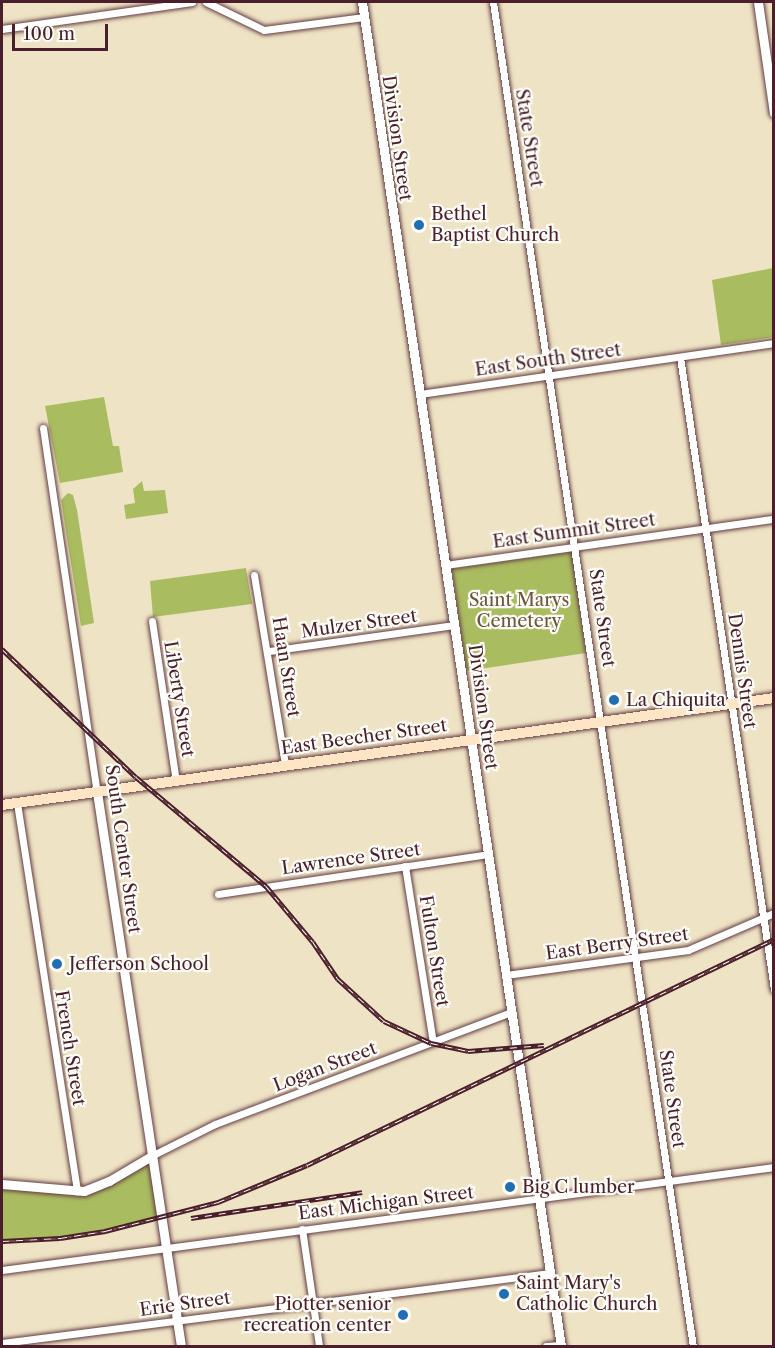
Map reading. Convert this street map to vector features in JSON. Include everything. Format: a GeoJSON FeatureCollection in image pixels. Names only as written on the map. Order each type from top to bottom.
{"type":"FeatureCollection","features":[{"type":"Feature","properties":{"kind":"main road","name":"East Beecher Street"},"geometry":{"type":"LineString","coordinates":[[2,806],[774,698]]}},
{"type":"Feature","properties":{"kind":"street"},"geometry":{"type":"LineString","coordinates":[[2,29],[192,2]]}},
{"type":"Feature","properties":{"kind":"street"},"geometry":{"type":"LineString","coordinates":[[206,2],[264,30],[364,17]]}},
{"type":"Feature","properties":{"kind":"street","name":"Division Street"},"geometry":{"type":"LineString","coordinates":[[362,2],[561,1346]]}},
{"type":"Feature","properties":{"kind":"street","name":"State Street"},"geometry":{"type":"LineString","coordinates":[[493,2],[551,375],[693,1347]]}},
{"type":"Feature","properties":{"kind":"street"},"geometry":{"type":"LineString","coordinates":[[758,2],[774,113]]}},
{"type":"Feature","properties":{"kind":"street","name":"East South Street"},"geometry":{"type":"LineString","coordinates":[[420,394],[774,343]]}},
{"type":"Feature","properties":{"kind":"street","name":"Dennis Street"},"geometry":{"type":"LineString","coordinates":[[680,357],[774,989]]}},
{"type":"Feature","properties":{"kind":"street","name":"South Center Street"},"geometry":{"type":"LineString","coordinates":[[43,428],[181,1347]]}},
{"type":"Feature","properties":{"kind":"street","name":"East Summit Street"},"geometry":{"type":"LineString","coordinates":[[445,565],[774,519]]}},
{"type":"Feature","properties":{"kind":"street","name":"Haan Street"},"geometry":{"type":"LineString","coordinates":[[254,575],[269,651],[285,765]]}},
{"type":"Feature","properties":{"kind":"street","name":"Liberty Street"},"geometry":{"type":"LineString","coordinates":[[152,621],[176,781]]}},
{"type":"Feature","properties":{"kind":"street","name":"Mulzer Street"},"geometry":{"type":"LineString","coordinates":[[269,651],[454,625]]}},
{"type":"Feature","properties":{"kind":"street","name":"French Street"},"geometry":{"type":"LineString","coordinates":[[17,803],[76,1191]]}},
{"type":"Feature","properties":{"kind":"street","name":"Lawrence Street"},"geometry":{"type":"LineString","coordinates":[[218,894],[488,854]]}},
{"type":"Feature","properties":{"kind":"street","name":"Fulton Street"},"geometry":{"type":"LineString","coordinates":[[405,866],[433,1042]]}},
{"type":"Feature","properties":{"kind":"street","name":"East Berry Street"},"geometry":{"type":"LineString","coordinates":[[506,975],[702,946],[774,913]]}},
{"type":"Feature","properties":{"kind":"street","name":"Logan Street"},"geometry":{"type":"LineString","coordinates":[[153,1155],[214,1124],[511,1012]]}},
{"type":"Feature","properties":{"kind":"street"},"geometry":{"type":"LineString","coordinates":[[2,1184],[76,1191],[109,1182],[153,1155]]}},
{"type":"Feature","properties":{"kind":"street","name":"East Michigan Street"},"geometry":{"type":"LineString","coordinates":[[2,1270],[774,1167]]}},
{"type":"Feature","properties":{"kind":"street"},"geometry":{"type":"LineString","coordinates":[[302,1229],[319,1347]]}},
{"type":"Feature","properties":{"kind":"street","name":"Erie Street"},"geometry":{"type":"LineString","coordinates":[[2,1343],[550,1273]]}},
{"type":"Feature","properties":{"kind":"street"},"geometry":{"type":"LineString","coordinates":[[546,1347],[561,1346]]}},
{"type":"Feature","properties":{"kind":"green space"},"geometry":{"type":"Polygon","coordinates":[[[773,268],[773,337],[721,345],[712,280],[773,268]]]}},
{"type":"Feature","properties":{"kind":"green space"},"geometry":{"type":"Polygon","coordinates":[[[104,397],[113,446],[119,446],[123,472],[60,483],[45,406],[104,397]]]}},
{"type":"Feature","properties":{"kind":"green space"},"geometry":{"type":"Polygon","coordinates":[[[142,481],[144,491],[165,490],[168,513],[126,519],[124,505],[135,503],[133,489],[142,481]]]}},
{"type":"Feature","properties":{"kind":"green space"},"geometry":{"type":"Polygon","coordinates":[[[68,493],[73,495],[77,510],[94,623],[81,626],[61,500],[68,493]]]}},
{"type":"Feature","properties":{"kind":"green space","name":"Saint Marys Cemetery"},"geometry":{"type":"Polygon","coordinates":[[[572,552],[586,653],[466,671],[452,569],[572,552]]]}},
{"type":"Feature","properties":{"kind":"green space"},"geometry":{"type":"Polygon","coordinates":[[[246,568],[252,604],[153,617],[150,581],[246,568]]]}},
{"type":"Feature","properties":{"kind":"green space"},"geometry":{"type":"Polygon","coordinates":[[[153,1155],[163,1218],[60,1238],[2,1241],[2,1184],[84,1191],[153,1155]]]}},
{"type":"Feature","properties":{"kind":"railway"},"geometry":{"type":"LineString","coordinates":[[2,649],[136,777],[266,886],[313,942],[338,979],[384,1021],[431,1043],[468,1051],[544,1045]]}},
{"type":"Feature","properties":{"kind":"railway"},"geometry":{"type":"LineString","coordinates":[[2,1241],[60,1238],[105,1231],[218,1202],[307,1165],[774,939]]}},
{"type":"Feature","properties":{"kind":"railway"},"geometry":{"type":"LineString","coordinates":[[191,1218],[362,1192]]}},
{"type":"Feature","properties":{"kind":"place","name":"Bethel Baptist Church"},"geometry":{"type":"Point","coordinates":[419,225]}},
{"type":"Feature","properties":{"kind":"place","name":"La Chiquita"},"geometry":{"type":"Point","coordinates":[614,700]}},
{"type":"Feature","properties":{"kind":"place","name":"Jefferson School"},"geometry":{"type":"Point","coordinates":[57,964]}},
{"type":"Feature","properties":{"kind":"place","name":"Big C lumber"},"geometry":{"type":"Point","coordinates":[510,1187]}},
{"type":"Feature","properties":{"kind":"place","name":"Saint Mary's Catholic Church"},"geometry":{"type":"Point","coordinates":[504,1294]}},
{"type":"Feature","properties":{"kind":"place","name":"Piotter senior recreation center"},"geometry":{"type":"Point","coordinates":[403,1315]}}]}
